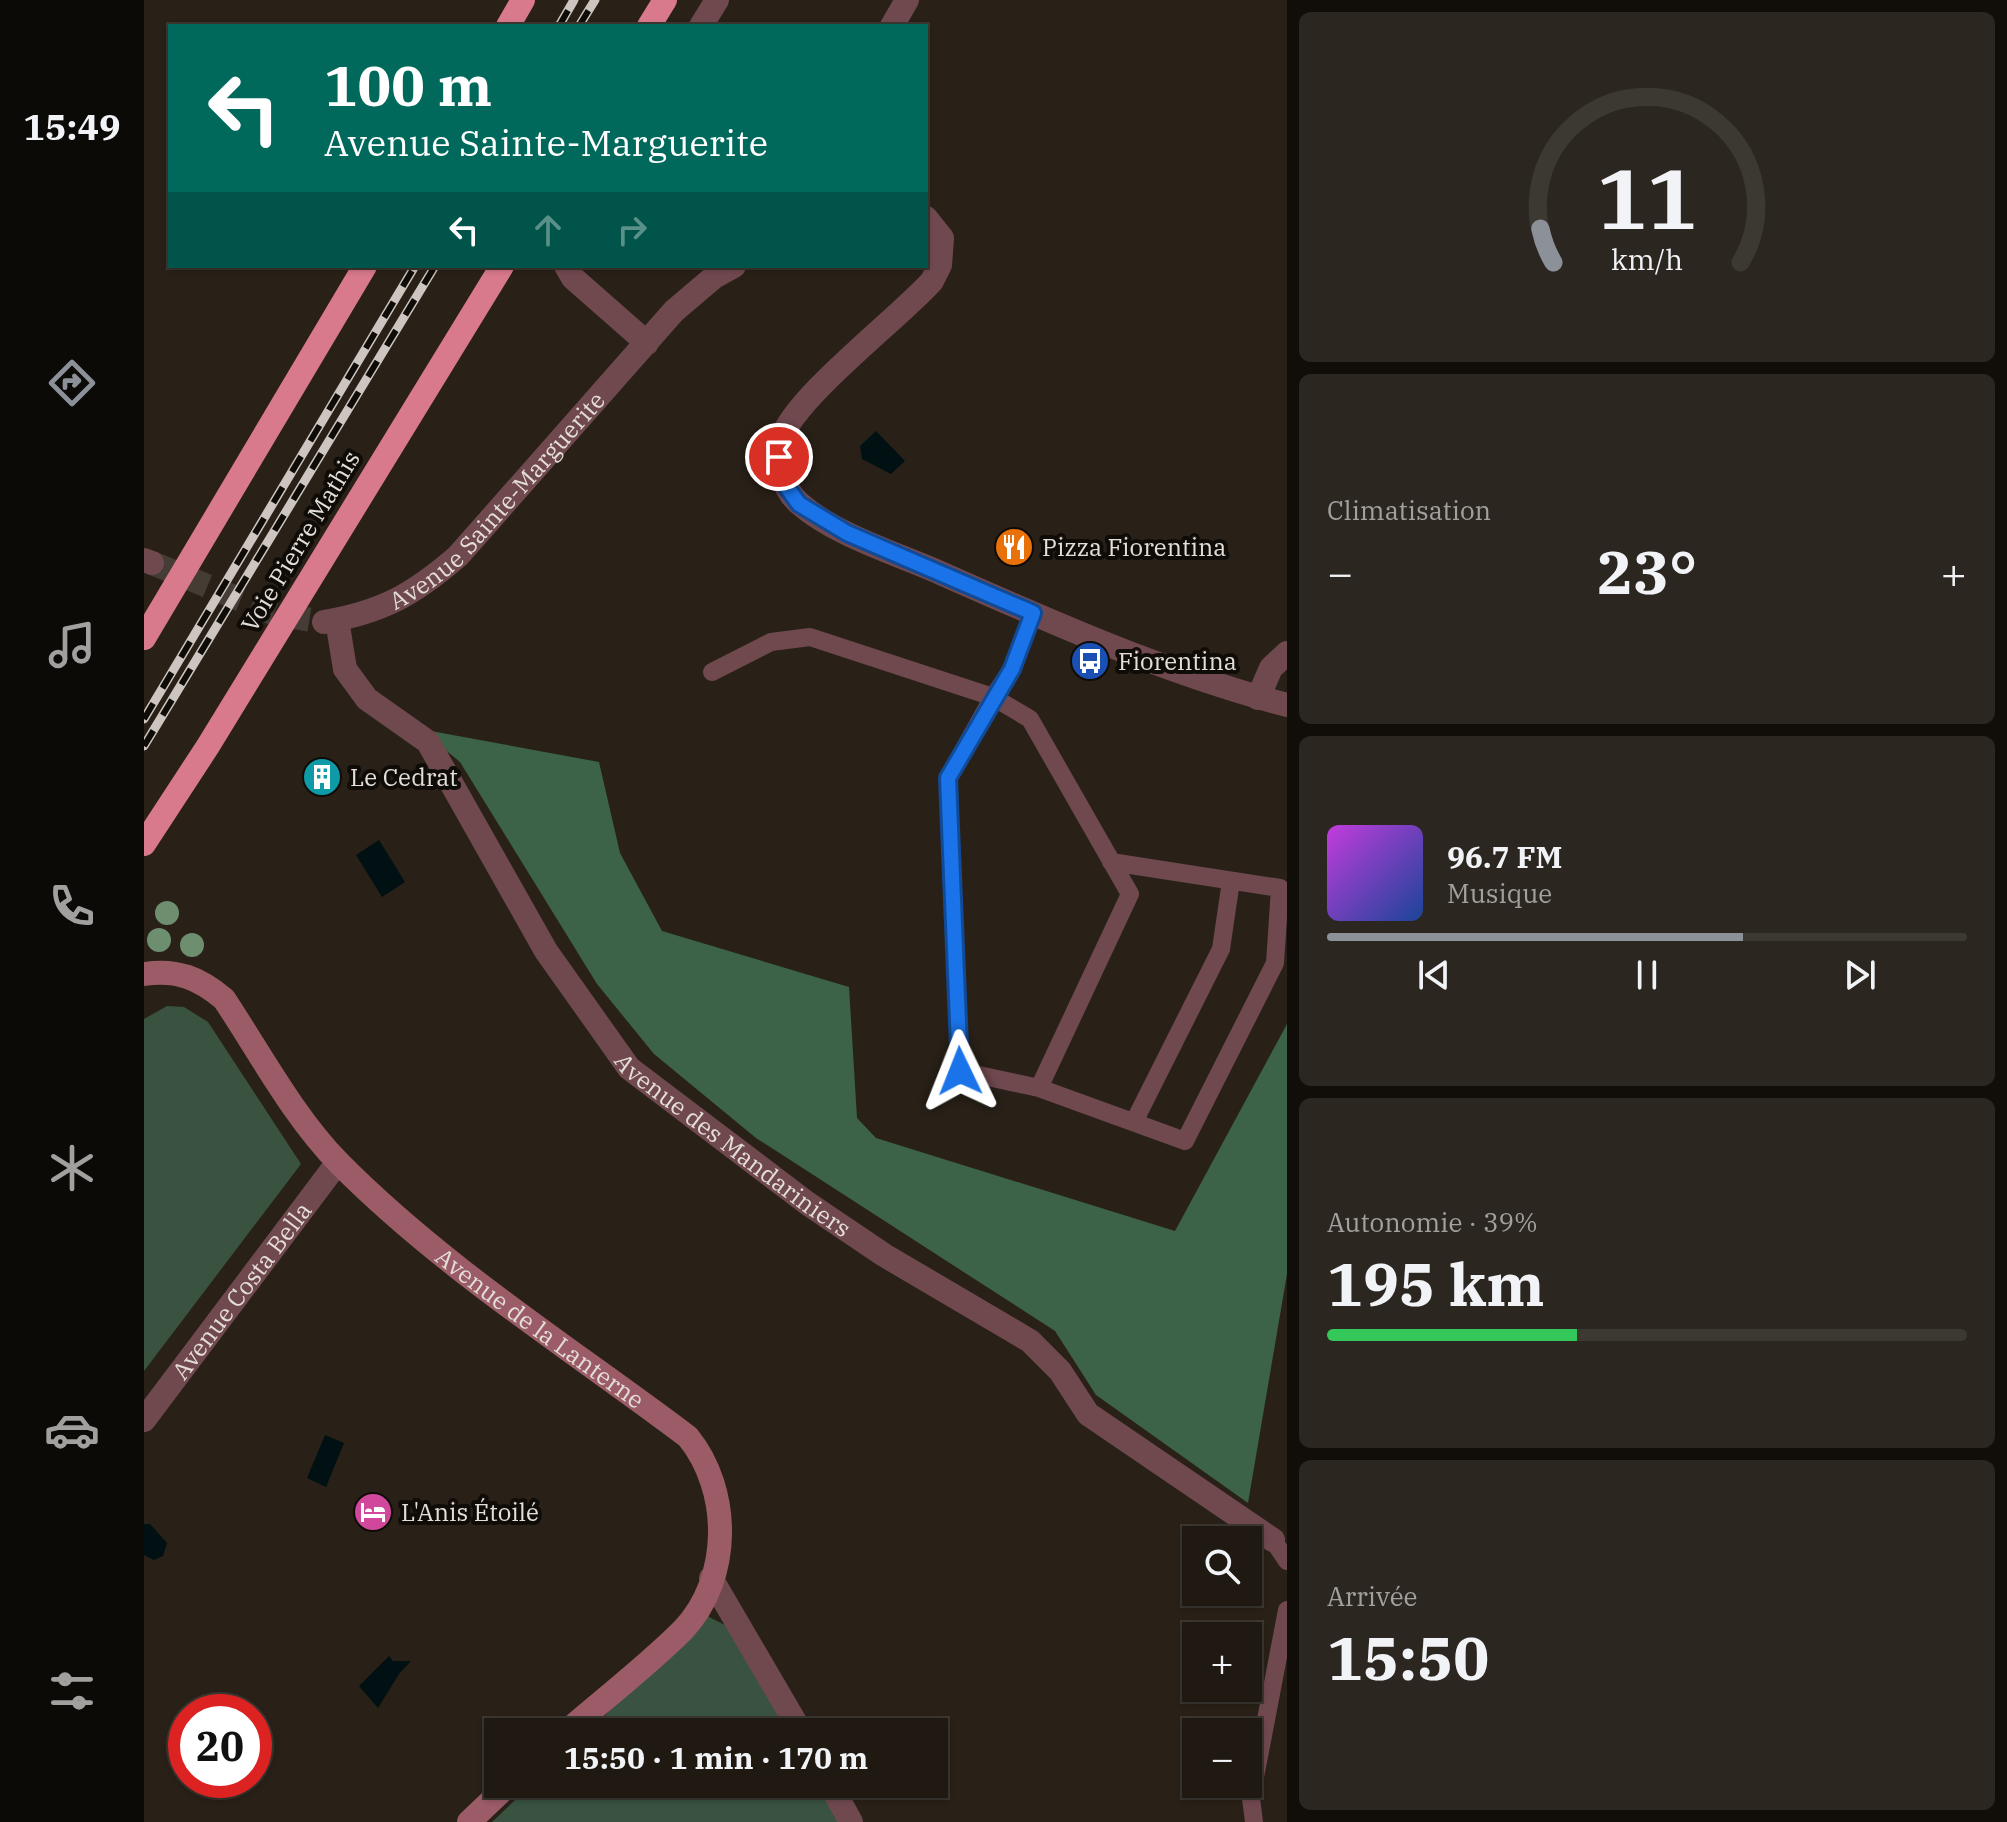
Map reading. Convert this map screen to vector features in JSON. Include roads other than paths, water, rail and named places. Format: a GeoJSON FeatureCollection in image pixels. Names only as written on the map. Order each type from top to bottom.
{"type":"FeatureCollection","features":[{"type":"Feature","properties":{"kind":"highway"},"geometry":{"type":"LineString","coordinates":[[509,24],[523,0]]}},
{"type":"Feature","properties":{"kind":"highway"},"geometry":{"type":"LineString","coordinates":[[650,24],[665,0]]}},
{"type":"Feature","properties":{"kind":"highway"},"geometry":{"type":"LineString","coordinates":[[144,638],[364,268]]}},
{"type":"Feature","properties":{"kind":"highway","name":"Voie Pierre Mathis"},"geometry":{"type":"LineString","coordinates":[[144,844],[208,746],[501,268]]}},
{"type":"Feature","properties":{"kind":"street"},"geometry":{"type":"LineString","coordinates":[[702,24],[717,0]]}},
{"type":"Feature","properties":{"kind":"street"},"geometry":{"type":"LineString","coordinates":[[893,24],[907,0]]}},
{"type":"Feature","properties":{"kind":"street"},"geometry":{"type":"LineString","coordinates":[[928,220],[942,238],[940,265],[932,281],[806,401],[790,421],[779,457],[783,482],[799,504],[847,533],[1159,666],[1287,705]]}},
{"type":"Feature","properties":{"kind":"street"},"geometry":{"type":"LineString","coordinates":[[567,268],[573,278],[647,343]]}},
{"type":"Feature","properties":{"kind":"street","name":"Avenue Sainte-Marguerite"},"geometry":{"type":"LineString","coordinates":[[330,621],[362,616],[394,603],[422,587],[458,556],[674,311],[721,270]]}},
{"type":"Feature","properties":{"kind":"street","name":"Avenue des Mandariniers"},"geometry":{"type":"LineString","coordinates":[[330,621],[345,669],[367,699],[428,742],[546,951],[629,1068],[807,1203],[884,1255],[1030,1341],[1060,1371],[1088,1414],[1273,1540]]}},
{"type":"Feature","properties":{"kind":"street"},"geometry":{"type":"LineString","coordinates":[[1258,698],[1271,668],[1287,653]]}},
{"type":"Feature","properties":{"kind":"street","name":"Avenue de la Lanterne"},"geometry":{"type":"LineString","coordinates":[[144,974],[182,974],[204,982],[224,999],[316,1135],[338,1162],[438,1254],[688,1437],[706,1459],[716,1488],[720,1550],[701,1605],[683,1629],[582,1718]]}},
{"type":"Feature","properties":{"kind":"street","name":"Avenue Costa Bella"},"geometry":{"type":"LineString","coordinates":[[144,1420],[338,1162]]}},
{"type":"Feature","properties":{"kind":"street"},"geometry":{"type":"LineString","coordinates":[[711,1578],[793,1718]]}},
{"type":"Feature","properties":{"kind":"street"},"geometry":{"type":"LineString","coordinates":[[469,1822],[494,1798]]}},
{"type":"Feature","properties":{"kind":"street"},"geometry":{"type":"LineString","coordinates":[[838,1798],[851,1822]]}},
{"type":"Feature","properties":{"kind":"lane"},"geometry":{"type":"LineString","coordinates":[[1033,613],[1012,669],[948,778],[960,1071],[1039,1088],[1185,1141],[1275,963],[1280,888],[1111,862]]}},
{"type":"Feature","properties":{"kind":"lane"},"geometry":{"type":"LineString","coordinates":[[712,672],[771,642],[810,637],[993,697],[1030,719],[1130,894],[1039,1088]]}},
{"type":"Feature","properties":{"kind":"lane"},"geometry":{"type":"LineString","coordinates":[[1134,1122],[1221,949],[1231,881]]}},
{"type":"Feature","properties":{"kind":"lane"},"geometry":{"type":"LineString","coordinates":[[1273,1540],[1287,1561]]}},
{"type":"Feature","properties":{"kind":"lane"},"geometry":{"type":"LineString","coordinates":[[1254,1822],[1251,1798],[1287,1610]]}},
{"type":"Feature","properties":{"kind":"tunnel"},"geometry":{"type":"LineString","coordinates":[[152,563],[275,614],[324,622]]}},
{"type":"Feature","properties":{"kind":"railway"},"geometry":{"type":"LineString","coordinates":[[560,24],[574,0]]}},
{"type":"Feature","properties":{"kind":"railway"},"geometry":{"type":"LineString","coordinates":[[580,24],[595,0]]}},
{"type":"Feature","properties":{"kind":"railway"},"geometry":{"type":"LineString","coordinates":[[144,719],[414,268]]}},
{"type":"Feature","properties":{"kind":"railway"},"geometry":{"type":"LineString","coordinates":[[144,746],[434,268]]}},
{"type":"Feature","properties":{"kind":"place","name":"Pizza Fiorentina"},"geometry":{"type":"Point","coordinates":[1014,547]}},
{"type":"Feature","properties":{"kind":"place","name":"Fiorentina"},"geometry":{"type":"Point","coordinates":[1090,661]}},
{"type":"Feature","properties":{"kind":"place","name":"Le Cedrat"},"geometry":{"type":"Point","coordinates":[322,777]}},
{"type":"Feature","properties":{"kind":"place","name":"L'Anis Étoilé"},"geometry":{"type":"Point","coordinates":[373,1512]}}]}
